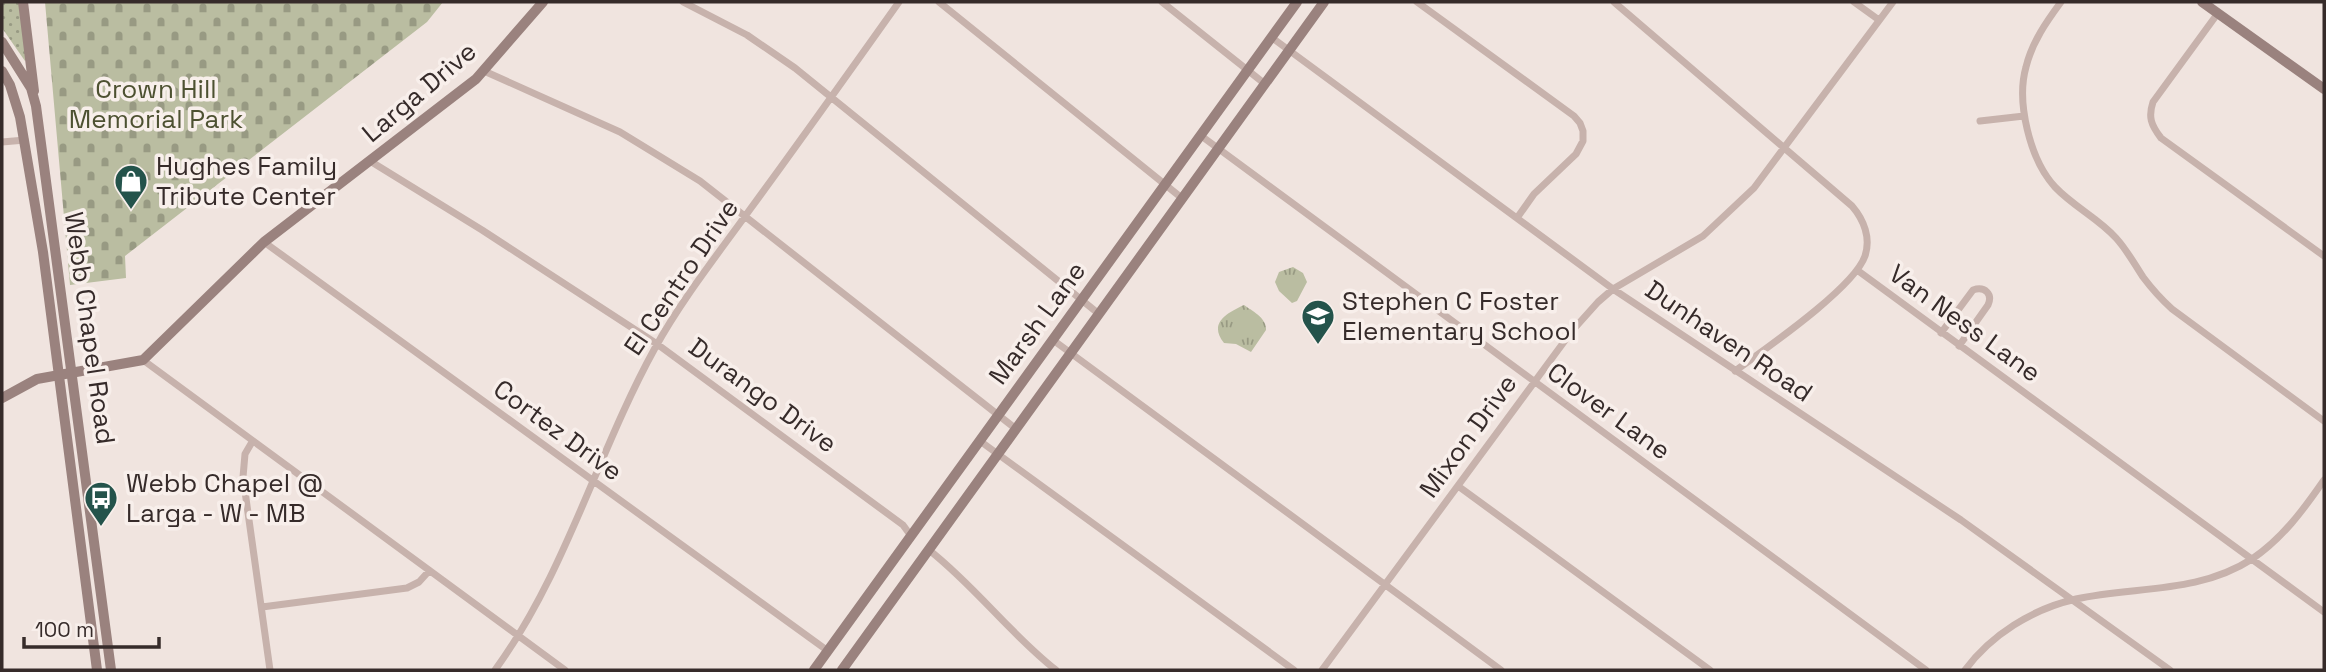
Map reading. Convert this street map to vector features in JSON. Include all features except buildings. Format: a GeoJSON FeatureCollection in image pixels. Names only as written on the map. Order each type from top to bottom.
{"type":"FeatureCollection","features":[{"type":"Feature","properties":{"kind":"main road"},"geometry":{"type":"LineString","coordinates":[[23,2],[34,94]]}},
{"type":"Feature","properties":{"kind":"main road","name":"Larga Drive"},"geometry":{"type":"LineString","coordinates":[[143,360],[264,242],[456,96],[484,71],[543,2]]}},
{"type":"Feature","properties":{"kind":"main road","name":"Marsh Lane"},"geometry":{"type":"LineString","coordinates":[[814,670],[1297,2]]}},
{"type":"Feature","properties":{"kind":"main road","name":"Marsh Lane"},"geometry":{"type":"LineString","coordinates":[[847,668],[1324,2]]}},
{"type":"Feature","properties":{"kind":"main road"},"geometry":{"type":"LineString","coordinates":[[2202,2],[2324,89]]}},
{"type":"Feature","properties":{"kind":"main road","name":"Webb Chapel Road"},"geometry":{"type":"LineString","coordinates":[[2,42],[34,94],[111,670]]}},
{"type":"Feature","properties":{"kind":"main road","name":"Webb Chapel Road"},"geometry":{"type":"LineString","coordinates":[[2,71],[10,85],[20,117],[43,252],[97,670]]}},
{"type":"Feature","properties":{"kind":"main road"},"geometry":{"type":"LineString","coordinates":[[25,140],[41,138]]}},
{"type":"Feature","properties":{"kind":"main road"},"geometry":{"type":"LineString","coordinates":[[43,252],[56,250]]}},
{"type":"Feature","properties":{"kind":"main road"},"geometry":{"type":"LineString","coordinates":[[2,398],[37,379],[143,360]]}},
{"type":"Feature","properties":{"kind":"main road"},"geometry":{"type":"LineString","coordinates":[[76,520],[92,517]]}},
{"type":"Feature","properties":{"kind":"main road"},"geometry":{"type":"LineString","coordinates":[[911,536],[929,550]]}},
{"type":"Feature","properties":{"kind":"main road"},"geometry":{"type":"LineString","coordinates":[[828,652],[847,668]]}},
{"type":"Feature","properties":{"kind":"street"},"geometry":{"type":"LineString","coordinates":[[683,2],[747,35],[831,96],[1099,314]]}},
{"type":"Feature","properties":{"kind":"street","name":"El Centro Drive"},"geometry":{"type":"LineString","coordinates":[[495,670],[518,636],[555,567],[635,386],[657,344],[745,216],[899,2]]}},
{"type":"Feature","properties":{"kind":"street"},"geometry":{"type":"LineString","coordinates":[[939,2],[1183,199]]}},
{"type":"Feature","properties":{"kind":"street"},"geometry":{"type":"LineString","coordinates":[[1162,2],[1265,84]]}},
{"type":"Feature","properties":{"kind":"street"},"geometry":{"type":"LineString","coordinates":[[1417,2],[1580,123],[1583,141],[1576,154],[1534,194],[1517,218]]}},
{"type":"Feature","properties":{"kind":"street","name":"Van Ness Lane"},"geometry":{"type":"LineString","coordinates":[[1614,2],[1852,206],[1860,215],[1867,243],[1865,257],[1857,271],[2324,612]]}},
{"type":"Feature","properties":{"kind":"street"},"geometry":{"type":"LineString","coordinates":[[1854,2],[1879,20]]}},
{"type":"Feature","properties":{"kind":"street","name":"Mixon Drive"},"geometry":{"type":"LineString","coordinates":[[1322,670],[1572,331],[1613,289],[1703,236],[1754,188],[1893,2]]}},
{"type":"Feature","properties":{"kind":"street"},"geometry":{"type":"LineString","coordinates":[[2061,2],[2042,27],[2025,67],[2024,116],[2031,143],[2053,185],[2074,206],[2103,225],[2118,240],[2154,292],[2172,309],[2324,421]]}},
{"type":"Feature","properties":{"kind":"street"},"geometry":{"type":"LineString","coordinates":[[2218,13],[2154,102],[2149,115],[2153,127],[2161,138],[2324,256]]}},
{"type":"Feature","properties":{"kind":"street","name":"Dunhaven Road"},"geometry":{"type":"LineString","coordinates":[[1271,37],[1613,289],[1950,513],[2170,670]]}},
{"type":"Feature","properties":{"kind":"street"},"geometry":{"type":"LineString","coordinates":[[484,71],[620,132],[701,181],[1016,429]]}},
{"type":"Feature","properties":{"kind":"street"},"geometry":{"type":"LineString","coordinates":[[1980,121],[2024,116]]}},
{"type":"Feature","properties":{"kind":"street","name":"Clover Lane"},"geometry":{"type":"LineString","coordinates":[[1200,135],[1926,670]]}},
{"type":"Feature","properties":{"kind":"street"},"geometry":{"type":"LineString","coordinates":[[2,142],[25,140]]}},
{"type":"Feature","properties":{"kind":"street","name":"Durango Drive"},"geometry":{"type":"LineString","coordinates":[[370,161],[505,244],[657,344],[903,525],[911,536]]}},
{"type":"Feature","properties":{"kind":"street","name":"Cortez Drive"},"geometry":{"type":"LineString","coordinates":[[264,242],[828,652]]}},
{"type":"Feature","properties":{"kind":"street"},"geometry":{"type":"LineString","coordinates":[[1735,370],[1809,316],[1857,271]]}},
{"type":"Feature","properties":{"kind":"street"},"geometry":{"type":"LineString","coordinates":[[1941,333],[1971,292],[1980,288],[1987,292],[1990,298],[1988,305],[1959,346]]}},
{"type":"Feature","properties":{"kind":"street"},"geometry":{"type":"LineString","coordinates":[[1053,340],[1501,670]]}},
{"type":"Feature","properties":{"kind":"street"},"geometry":{"type":"LineString","coordinates":[[143,360],[565,670]]}},
{"type":"Feature","properties":{"kind":"street"},"geometry":{"type":"LineString","coordinates":[[980,441],[1294,670]]}},
{"type":"Feature","properties":{"kind":"street"},"geometry":{"type":"LineString","coordinates":[[252,442],[245,454],[243,477],[270,670]]}},
{"type":"Feature","properties":{"kind":"street"},"geometry":{"type":"LineString","coordinates":[[1965,670],[1981,651],[2031,615],[2073,600],[2200,582],[2252,559],[2290,525],[2324,480]]}},
{"type":"Feature","properties":{"kind":"street"},"geometry":{"type":"LineString","coordinates":[[1458,486],[1710,670]]}},
{"type":"Feature","properties":{"kind":"street"},"geometry":{"type":"LineString","coordinates":[[929,550],[956,571],[1013,632],[1056,670]]}},
{"type":"Feature","properties":{"kind":"street"},"geometry":{"type":"LineString","coordinates":[[262,607],[407,588],[419,582],[429,570]]}},
{"type":"Feature","properties":{"kind":"green space"},"geometry":{"type":"Polygon","coordinates":[[[2,2],[19,2],[25,61],[2,28],[2,2]]]}},
{"type":"Feature","properties":{"kind":"green space","name":"Crown Hill Memorial Park"},"geometry":{"type":"Polygon","coordinates":[[[45,2],[443,2],[427,22],[125,256],[126,278],[70,285],[45,2]]]}},
{"type":"Feature","properties":{"kind":"green space"},"geometry":{"type":"Polygon","coordinates":[[[1293,267],[1303,273],[1307,282],[1297,301],[1292,303],[1279,291],[1275,282],[1279,272],[1293,267]]]}},
{"type":"Feature","properties":{"kind":"green space"},"geometry":{"type":"Polygon","coordinates":[[[1244,305],[1258,315],[1266,326],[1251,352],[1236,344],[1224,343],[1218,330],[1226,315],[1244,305]]]}},
{"type":"Feature","properties":{"kind":"place","name":"Hughes Family Tribute Center"},"geometry":{"type":"Point","coordinates":[131,211]}},
{"type":"Feature","properties":{"kind":"place","name":"Stephen C Foster Elementary School"},"geometry":{"type":"Point","coordinates":[1318,346]}},
{"type":"Feature","properties":{"kind":"place","name":"Webb Chapel @ Larga - W - MB"},"geometry":{"type":"Point","coordinates":[101,528]}}]}
